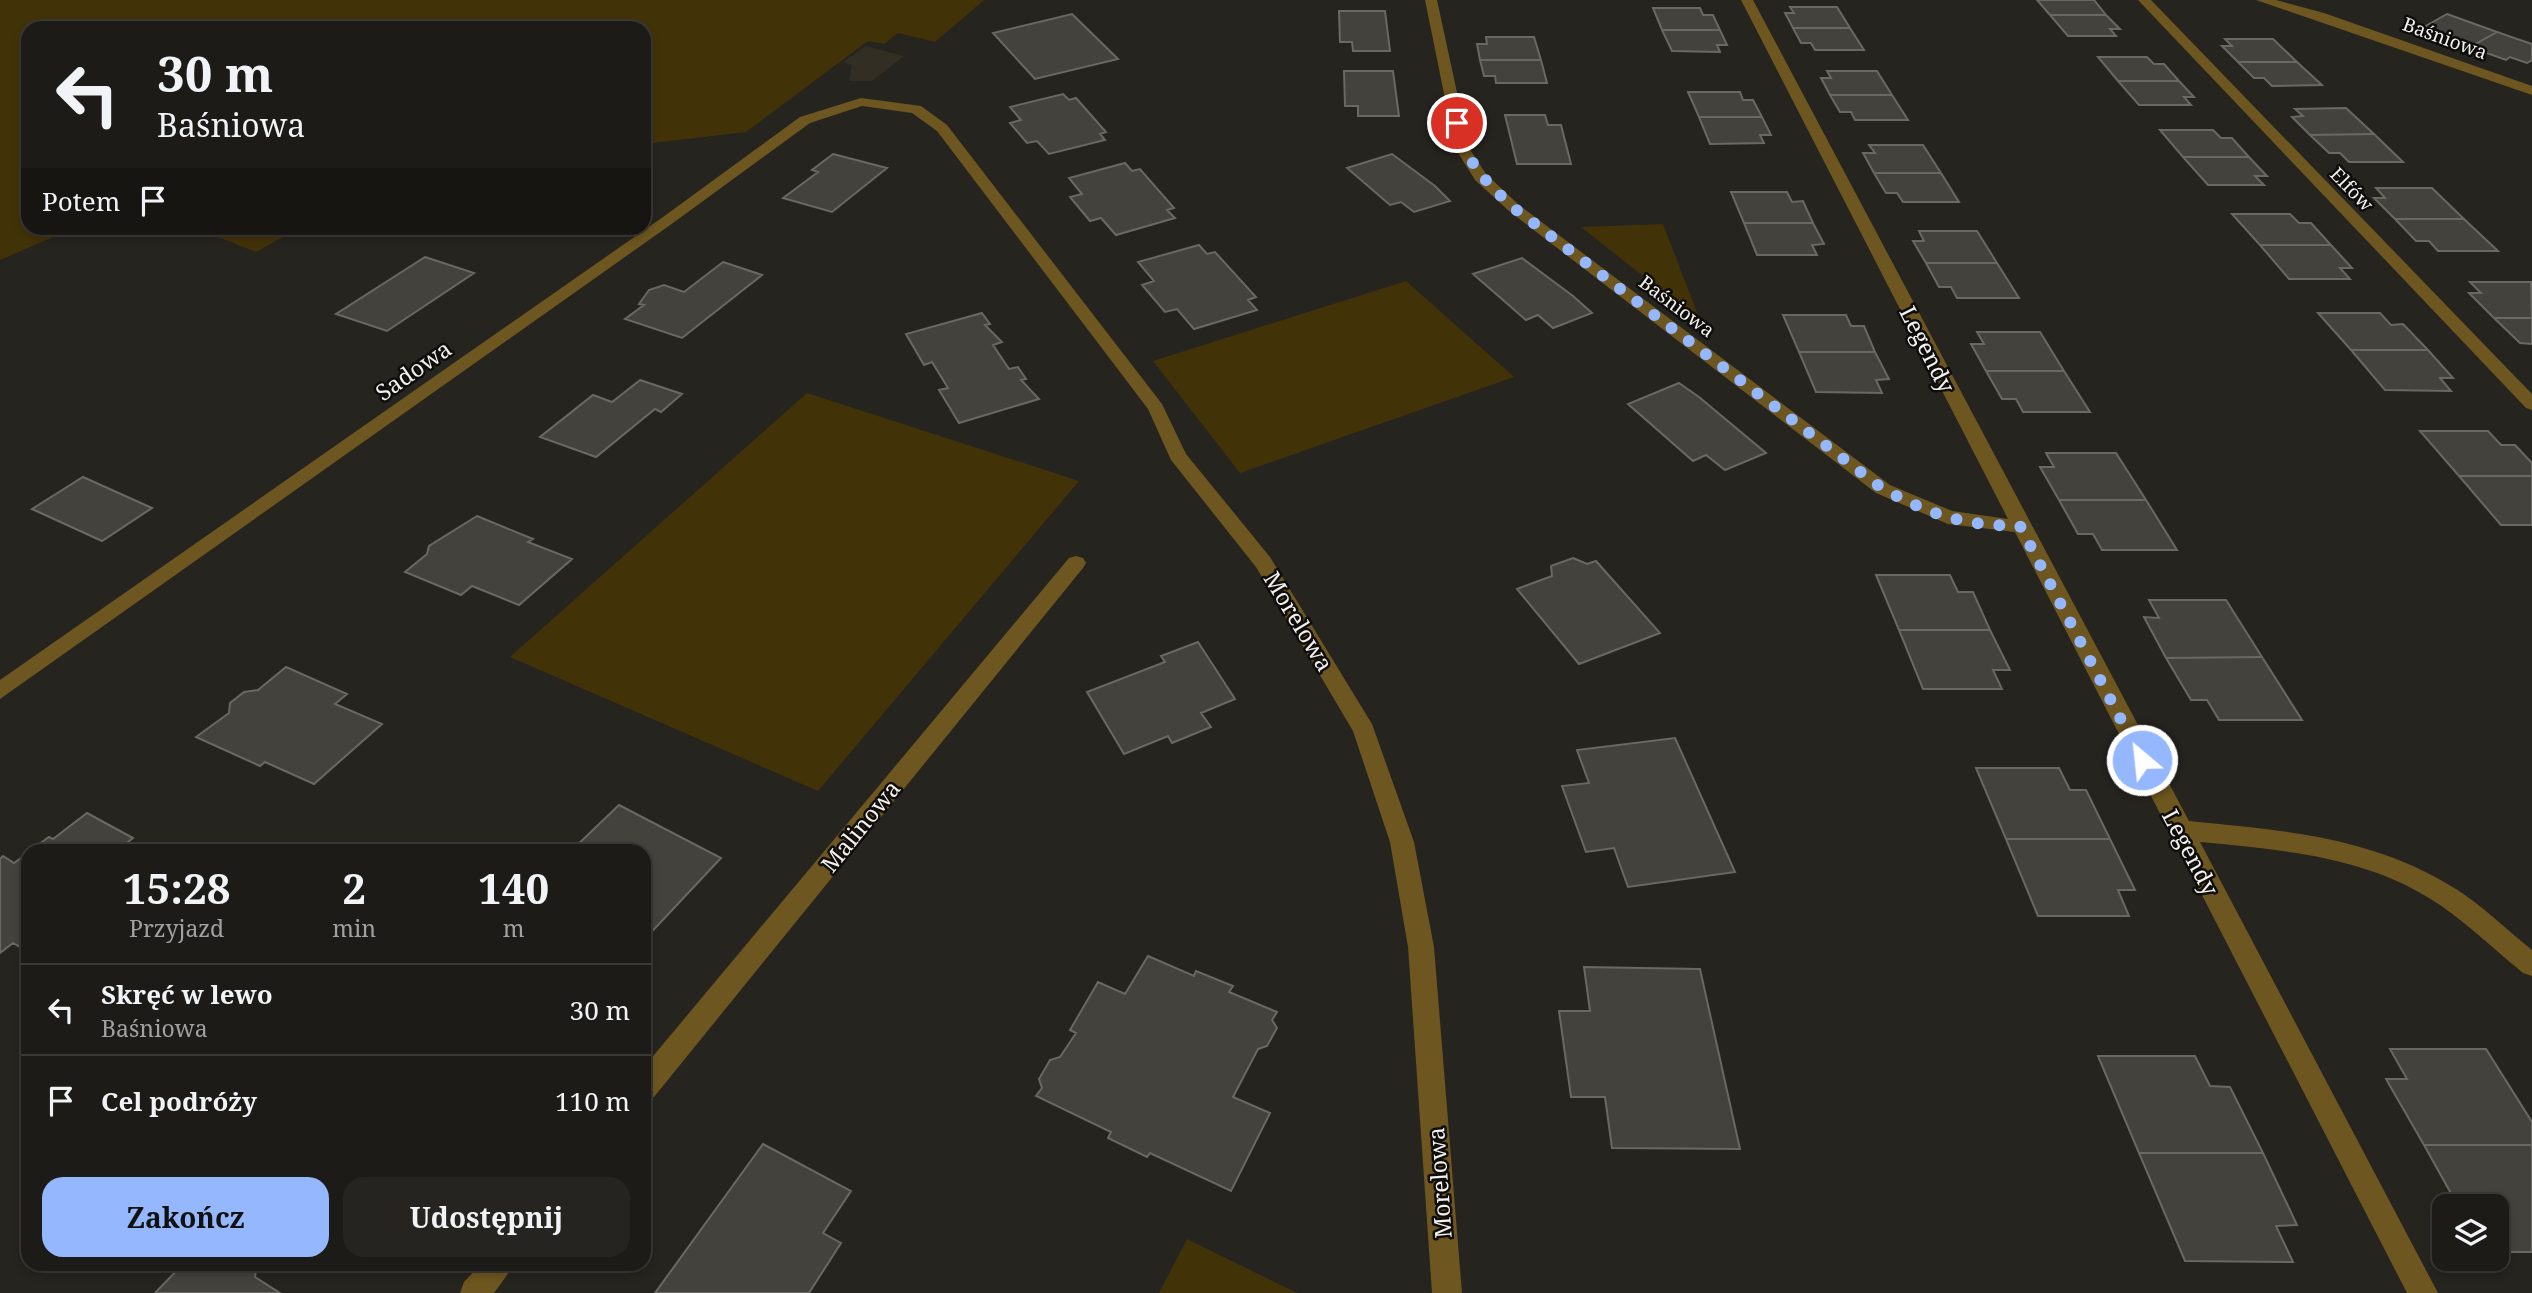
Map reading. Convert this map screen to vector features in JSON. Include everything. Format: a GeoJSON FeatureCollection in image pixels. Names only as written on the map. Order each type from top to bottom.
{"type":"FeatureCollection","features":[{"type":"Feature","properties":{"kind":"street","name":"Baśniowa"},"geometry":{"type":"LineString","coordinates":[[1432,0],[1462,148],[1480,177],[1514,208],[1883,489],[1927,512],[1975,525],[2020,526]]}},
{"type":"Feature","properties":{"kind":"street","name":"Legendy"},"geometry":{"type":"LineString","coordinates":[[1747,0],[2423,1293]]}},
{"type":"Feature","properties":{"kind":"street","name":"Elfów"},"geometry":{"type":"LineString","coordinates":[[2144,0],[2532,404]]}},
{"type":"Feature","properties":{"kind":"street","name":"Baśniowa"},"geometry":{"type":"LineString","coordinates":[[2262,0],[2320,16],[2532,91]]}},
{"type":"Feature","properties":{"kind":"street","name":"Sadowa"},"geometry":{"type":"LineString","coordinates":[[651,232],[805,120],[861,102]]}},
{"type":"Feature","properties":{"kind":"street","name":"Morelowa"},"geometry":{"type":"LineString","coordinates":[[861,102],[916,109],[942,128],[1156,408],[1178,456],[1263,562],[1364,730],[1402,842],[1421,947],[1447,1293]]}},
{"type":"Feature","properties":{"kind":"street","name":"Sadowa"},"geometry":{"type":"LineString","coordinates":[[0,691],[647,235]]}},
{"type":"Feature","properties":{"kind":"street","name":"Malinowa"},"geometry":{"type":"LineString","coordinates":[[651,1079],[1076,563]]}},
{"type":"Feature","properties":{"kind":"street"},"geometry":{"type":"LineString","coordinates":[[2179,830],[2304,842],[2382,864],[2448,897],[2532,965]]}},
{"type":"Feature","properties":{"kind":"street"},"geometry":{"type":"LineString","coordinates":[[475,1293],[494,1271]]}},
{"type":"Feature","properties":{"kind":"shaded area"},"geometry":{"type":"Polygon","coordinates":[[[0,0],[984,0],[935,42],[898,33],[884,44],[868,41],[746,132],[651,143],[651,21],[21,21],[21,235],[58,235],[0,260],[0,0]]]}},
{"type":"Feature","properties":{"kind":"shaded area"},"geometry":{"type":"Polygon","coordinates":[[[866,46],[904,56],[872,81],[849,81],[852,65],[843,62],[866,46]]]}},
{"type":"Feature","properties":{"kind":"shaded area"},"geometry":{"type":"Polygon","coordinates":[[[1663,224],[1698,315],[1695,317],[1581,227],[1663,224]]]}},
{"type":"Feature","properties":{"kind":"shaded area"},"geometry":{"type":"Polygon","coordinates":[[[213,235],[286,235],[256,252],[213,235]]]}},
{"type":"Feature","properties":{"kind":"shaded area"},"geometry":{"type":"Polygon","coordinates":[[[1406,281],[1514,377],[1240,473],[1153,361],[1406,281]]]}},
{"type":"Feature","properties":{"kind":"shaded area"},"geometry":{"type":"Polygon","coordinates":[[[807,393],[1079,481],[818,791],[510,657],[807,393]]]}},
{"type":"Feature","properties":{"kind":"shaded area"},"geometry":{"type":"Polygon","coordinates":[[[1187,1239],[1297,1293],[1159,1293],[1187,1239]]]}},
{"type":"Feature","properties":{"kind":"building"},"geometry":{"type":"Polygon","coordinates":[[[2037,0],[2094,0],[2106,15],[2050,15],[2037,0]]]}},
{"type":"Feature","properties":{"kind":"building"},"geometry":{"type":"Polygon","coordinates":[[[1790,7],[1837,7],[1850,28],[1793,28],[1785,13],[1794,13],[1790,7]]]}},
{"type":"Feature","properties":{"kind":"building"},"geometry":{"type":"Polygon","coordinates":[[[1653,8],[1700,8],[1703,15],[1713,15],[1720,30],[1662,30],[1653,8]]]}},
{"type":"Feature","properties":{"kind":"building"},"geometry":{"type":"Polygon","coordinates":[[[1339,11],[1385,11],[1390,51],[1353,51],[1352,42],[1340,42],[1339,11]]]}},
{"type":"Feature","properties":{"kind":"building"},"geometry":{"type":"Polygon","coordinates":[[[1072,14],[1118,59],[1035,79],[993,33],[1072,14]]]}},
{"type":"Feature","properties":{"kind":"building"},"geometry":{"type":"Polygon","coordinates":[[[2447,14],[2497,32],[2470,47],[2435,35],[2440,32],[2424,27],[2447,14]]]}},
{"type":"Feature","properties":{"kind":"building"},"geometry":{"type":"Polygon","coordinates":[[[2050,15],[2106,15],[2120,29],[2110,29],[2116,36],[2068,36],[2050,15]]]}},
{"type":"Feature","properties":{"kind":"building"},"geometry":{"type":"Polygon","coordinates":[[[1793,28],[1850,28],[1864,50],[1815,50],[1811,43],[1801,43],[1793,28]]]}},
{"type":"Feature","properties":{"kind":"building"},"geometry":{"type":"Polygon","coordinates":[[[1662,30],[1720,30],[1727,45],[1717,45],[1720,52],[1672,51],[1662,30]]]}},
{"type":"Feature","properties":{"kind":"building"},"geometry":{"type":"Polygon","coordinates":[[[2497,32],[2532,44],[2532,60],[2527,63],[2510,57],[2506,60],[2470,47],[2497,32]]]}},
{"type":"Feature","properties":{"kind":"building"},"geometry":{"type":"Polygon","coordinates":[[[1486,37],[1534,37],[1541,60],[1480,60],[1477,44],[1487,44],[1486,37]]]}},
{"type":"Feature","properties":{"kind":"building"},"geometry":{"type":"Polygon","coordinates":[[[2225,39],[2273,39],[2297,62],[2238,62],[2222,46],[2232,46],[2225,39]]]}},
{"type":"Feature","properties":{"kind":"building"},"geometry":{"type":"Polygon","coordinates":[[[2098,57],[2147,57],[2154,64],[2164,64],[2179,81],[2118,81],[2098,57]]]}},
{"type":"Feature","properties":{"kind":"building"},"geometry":{"type":"Polygon","coordinates":[[[1480,60],[1541,60],[1547,83],[1496,83],[1495,76],[1484,76],[1480,60]]]}},
{"type":"Feature","properties":{"kind":"building"},"geometry":{"type":"Polygon","coordinates":[[[2238,62],[2297,62],[2322,85],[2272,86],[2264,78],[2254,78],[2238,62]]]}},
{"type":"Feature","properties":{"kind":"building"},"geometry":{"type":"Polygon","coordinates":[[[1344,71],[1393,71],[1399,116],[1358,116],[1358,106],[1345,106],[1344,71]]]}},
{"type":"Feature","properties":{"kind":"building"},"geometry":{"type":"Polygon","coordinates":[[[1827,71],[1877,71],[1892,95],[1830,95],[1821,78],[1831,78],[1827,71]]]}},
{"type":"Feature","properties":{"kind":"building"},"geometry":{"type":"Polygon","coordinates":[[[2118,81],[2179,81],[2194,97],[2184,97],[2191,105],[2139,105],[2118,81]]]}},
{"type":"Feature","properties":{"kind":"building"},"geometry":{"type":"Polygon","coordinates":[[[1688,92],[1740,92],[1743,100],[1753,100],[1762,117],[1699,117],[1688,92]]]}},
{"type":"Feature","properties":{"kind":"building"},"geometry":{"type":"Polygon","coordinates":[[[1063,94],[1069,100],[1076,98],[1106,132],[1100,134],[1105,140],[1049,154],[1037,141],[1027,143],[1010,123],[1021,120],[1010,107],[1063,94]]]}},
{"type":"Feature","properties":{"kind":"building"},"geometry":{"type":"Polygon","coordinates":[[[1830,95],[1892,95],[1908,120],[1855,120],[1851,112],[1840,112],[1830,95]]]}},
{"type":"Feature","properties":{"kind":"building"},"geometry":{"type":"Polygon","coordinates":[[[2346,108],[2374,134],[2310,135],[2292,117],[2303,116],[2295,109],[2346,108]]]}},
{"type":"Feature","properties":{"kind":"building"},"geometry":{"type":"Polygon","coordinates":[[[1505,115],[1545,115],[1548,125],[1561,125],[1571,164],[1517,164],[1505,115]]]}},
{"type":"Feature","properties":{"kind":"building"},"geometry":{"type":"Polygon","coordinates":[[[1699,117],[1762,117],[1771,135],[1760,135],[1764,143],[1710,144],[1699,117]]]}},
{"type":"Feature","properties":{"kind":"building"},"geometry":{"type":"Polygon","coordinates":[[[2160,130],[2213,130],[2221,138],[2232,138],[2249,157],[2183,157],[2160,130]]]}},
{"type":"Feature","properties":{"kind":"building"},"geometry":{"type":"Polygon","coordinates":[[[2374,134],[2403,162],[2349,162],[2340,153],[2329,153],[2310,135],[2374,134]]]}},
{"type":"Feature","properties":{"kind":"building"},"geometry":{"type":"Polygon","coordinates":[[[1869,145],[1923,145],[1941,173],[1874,173],[1863,153],[1875,153],[1869,145]]]}},
{"type":"Feature","properties":{"kind":"building"},"geometry":{"type":"Polygon","coordinates":[[[833,154],[887,168],[832,212],[783,198],[818,172],[812,170],[833,154]]]}},
{"type":"Feature","properties":{"kind":"building"},"geometry":{"type":"Polygon","coordinates":[[[1392,154],[1435,186],[1450,201],[1414,212],[1401,202],[1390,205],[1347,168],[1392,154]]]}},
{"type":"Feature","properties":{"kind":"building"},"geometry":{"type":"Polygon","coordinates":[[[2183,157],[2249,157],[2267,176],[2255,176],[2264,185],[2208,185],[2183,157]]]}},
{"type":"Feature","properties":{"kind":"building"},"geometry":{"type":"Polygon","coordinates":[[[1125,163],[1132,171],[1140,169],[1174,208],[1167,210],[1175,218],[1116,235],[1101,218],[1090,221],[1070,197],[1082,194],[1069,178],[1125,163]]]}},
{"type":"Feature","properties":{"kind":"building"},"geometry":{"type":"Polygon","coordinates":[[[1874,173],[1941,173],[1959,202],[1903,202],[1897,193],[1886,193],[1874,173]]]}},
{"type":"Feature","properties":{"kind":"building"},"geometry":{"type":"Polygon","coordinates":[[[2376,188],[2432,188],[2464,219],[2395,219],[2374,198],[2385,198],[2376,188]]]}},
{"type":"Feature","properties":{"kind":"building"},"geometry":{"type":"Polygon","coordinates":[[[1731,192],[1787,192],[1792,202],[1803,201],[1813,223],[1744,223],[1731,192]]]}},
{"type":"Feature","properties":{"kind":"building"},"geometry":{"type":"Polygon","coordinates":[[[2232,214],[2290,214],[2299,223],[2311,223],[2331,245],[2260,245],[2232,214]]]}},
{"type":"Feature","properties":{"kind":"building"},"geometry":{"type":"Polygon","coordinates":[[[2395,219],[2464,219],[2498,251],[2438,251],[2429,241],[2416,241],[2395,219]]]}},
{"type":"Feature","properties":{"kind":"building"},"geometry":{"type":"Polygon","coordinates":[[[1744,223],[1813,223],[1824,244],[1812,245],[1817,255],[1757,255],[1744,223]]]}},
{"type":"Feature","properties":{"kind":"building"},"geometry":{"type":"Polygon","coordinates":[[[1919,231],[1977,231],[1997,263],[1926,263],[1913,241],[1924,241],[1919,231]]]}},
{"type":"Feature","properties":{"kind":"building"},"geometry":{"type":"Polygon","coordinates":[[[1199,245],[1207,254],[1215,252],[1256,297],[1248,300],[1257,310],[1194,329],[1177,309],[1165,312],[1142,285],[1154,281],[1138,262],[1199,245]]]}},
{"type":"Feature","properties":{"kind":"building"},"geometry":{"type":"Polygon","coordinates":[[[2260,245],[2331,245],[2352,268],[2340,268],[2350,279],[2289,279],[2260,245]]]}},
{"type":"Feature","properties":{"kind":"building"},"geometry":{"type":"Polygon","coordinates":[[[425,257],[474,273],[387,331],[336,314],[425,257]]]}},
{"type":"Feature","properties":{"kind":"building"},"geometry":{"type":"Polygon","coordinates":[[[1522,258],[1592,313],[1553,328],[1538,315],[1526,320],[1473,274],[1522,258]]]}},
{"type":"Feature","properties":{"kind":"building"},"geometry":{"type":"Polygon","coordinates":[[[723,262],[762,275],[682,338],[625,319],[644,305],[639,304],[649,290],[664,285],[684,292],[723,262]]]}},
{"type":"Feature","properties":{"kind":"building"},"geometry":{"type":"Polygon","coordinates":[[[1926,263],[1997,263],[2019,298],[1957,298],[1951,287],[1939,287],[1926,263]]]}},
{"type":"Feature","properties":{"kind":"building"},"geometry":{"type":"Polygon","coordinates":[[[2470,282],[2531,282],[2532,318],[2494,318],[2469,293],[2481,293],[2470,282]]]}},
{"type":"Feature","properties":{"kind":"building"},"geometry":{"type":"Polygon","coordinates":[[[982,313],[990,324],[985,325],[1002,342],[993,345],[1009,369],[1018,367],[1026,379],[1021,380],[1039,399],[959,423],[939,390],[948,388],[932,362],[924,365],[906,334],[982,313]]]}},
{"type":"Feature","properties":{"kind":"building"},"geometry":{"type":"Polygon","coordinates":[[[2318,313],[2380,313],[2391,325],[2403,324],[2428,350],[2351,350],[2318,313]]]}},
{"type":"Feature","properties":{"kind":"building"},"geometry":{"type":"Polygon","coordinates":[[[1783,315],[1846,315],[1851,326],[1864,326],[1875,352],[1799,352],[1783,315]]]}},
{"type":"Feature","properties":{"kind":"building"},"geometry":{"type":"Polygon","coordinates":[[[2494,318],[2532,318],[2532,344],[2520,343],[2494,318]]]}},
{"type":"Feature","properties":{"kind":"building"},"geometry":{"type":"Polygon","coordinates":[[[1977,332],[2040,332],[2064,371],[1986,371],[1971,344],[1984,344],[1977,332]]]}},
{"type":"Feature","properties":{"kind":"building"},"geometry":{"type":"Polygon","coordinates":[[[2351,350],[2428,350],[2453,378],[2440,378],[2451,391],[2385,390],[2351,350]]]}},
{"type":"Feature","properties":{"kind":"building"},"geometry":{"type":"Polygon","coordinates":[[[1799,352],[1875,352],[1889,379],[1876,380],[1882,393],[1816,392],[1799,352]]]}},
{"type":"Feature","properties":{"kind":"building"},"geometry":{"type":"Polygon","coordinates":[[[1986,371],[2064,371],[2090,412],[2023,412],[2016,399],[2002,399],[1986,371]]]}},
{"type":"Feature","properties":{"kind":"building"},"geometry":{"type":"Polygon","coordinates":[[[640,380],[682,394],[661,412],[655,409],[596,457],[540,437],[593,395],[612,402],[640,380]]]}},
{"type":"Feature","properties":{"kind":"building"},"geometry":{"type":"Polygon","coordinates":[[[1679,383],[1766,453],[1725,470],[1706,455],[1693,461],[1628,404],[1679,383]]]}},
{"type":"Feature","properties":{"kind":"building"},"geometry":{"type":"Polygon","coordinates":[[[2420,431],[2488,431],[2501,445],[2515,445],[2532,463],[2532,476],[2459,476],[2420,431]]]}},
{"type":"Feature","properties":{"kind":"building"},"geometry":{"type":"Polygon","coordinates":[[[2046,453],[2116,453],[2146,500],[2059,500],[2040,467],[2054,467],[2046,453]]]}},
{"type":"Feature","properties":{"kind":"building"},"geometry":{"type":"Polygon","coordinates":[[[2459,476],[2532,476],[2532,525],[2501,525],[2459,476]]]}},
{"type":"Feature","properties":{"kind":"building"},"geometry":{"type":"Polygon","coordinates":[[[83,477],[152,508],[102,541],[32,509],[83,477]]]}},
{"type":"Feature","properties":{"kind":"building"},"geometry":{"type":"Polygon","coordinates":[[[2059,500],[2146,500],[2177,550],[2102,550],[2093,534],[2078,534],[2059,500]]]}},
{"type":"Feature","properties":{"kind":"building"},"geometry":{"type":"Polygon","coordinates":[[[477,516],[533,539],[528,542],[572,559],[519,605],[472,586],[461,595],[405,572],[427,554],[429,546],[477,516]]]}},
{"type":"Feature","properties":{"kind":"building"},"geometry":{"type":"Polygon","coordinates":[[[1573,558],[1587,564],[1596,561],[1660,633],[1579,664],[1517,589],[1552,576],[1551,566],[1573,558]]]}},
{"type":"Feature","properties":{"kind":"building"},"geometry":{"type":"Polygon","coordinates":[[[1876,575],[1950,575],[1958,592],[1973,592],[1990,630],[1899,630],[1876,575]]]}},
{"type":"Feature","properties":{"kind":"building"},"geometry":{"type":"Polygon","coordinates":[[[2149,600],[2226,600],[2262,657],[2166,658],[2144,617],[2159,618],[2149,600]]]}},
{"type":"Feature","properties":{"kind":"building"},"geometry":{"type":"Polygon","coordinates":[[[1899,630],[1990,630],[2010,670],[1993,670],[2002,689],[1923,689],[1899,630]]]}},
{"type":"Feature","properties":{"kind":"building"},"geometry":{"type":"Polygon","coordinates":[[[1198,642],[1235,699],[1201,713],[1211,727],[1172,743],[1168,736],[1124,754],[1087,692],[1165,662],[1161,656],[1198,642]]]}},
{"type":"Feature","properties":{"kind":"building"},"geometry":{"type":"Polygon","coordinates":[[[2262,657],[2302,720],[2219,720],[2207,700],[2191,700],[2166,658],[2262,657]]]}},
{"type":"Feature","properties":{"kind":"building"},"geometry":{"type":"Polygon","coordinates":[[[286,667],[347,694],[335,704],[382,724],[314,784],[265,762],[260,766],[196,737],[229,713],[230,703],[244,692],[258,690],[286,667]]]}},
{"type":"Feature","properties":{"kind":"building"},"geometry":{"type":"Polygon","coordinates":[[[1675,738],[1735,872],[1628,887],[1614,848],[1586,852],[1562,786],[1589,783],[1577,750],[1675,738]]]}},
{"type":"Feature","properties":{"kind":"building"},"geometry":{"type":"Polygon","coordinates":[[[1976,768],[2059,768],[2070,790],[2086,790],[2110,839],[2006,839],[1976,768]]]}},
{"type":"Feature","properties":{"kind":"building"},"geometry":{"type":"Polygon","coordinates":[[[619,805],[721,858],[651,933],[651,844],[578,844],[619,805]]]}},
{"type":"Feature","properties":{"kind":"building"},"geometry":{"type":"Polygon","coordinates":[[[87,813],[133,838],[126,844],[39,844],[49,837],[53,839],[87,813]]]}},
{"type":"Feature","properties":{"kind":"building"},"geometry":{"type":"Polygon","coordinates":[[[2006,839],[2110,839],[2135,890],[2118,890],[2129,916],[2038,916],[2006,839]]]}},
{"type":"Feature","properties":{"kind":"building"},"geometry":{"type":"Polygon","coordinates":[[[3,856],[14,863],[21,858],[21,948],[13,943],[0,953],[0,859],[3,856]]]}},
{"type":"Feature","properties":{"kind":"building"},"geometry":{"type":"Polygon","coordinates":[[[1148,956],[1194,976],[1196,971],[1233,986],[1229,992],[1277,1012],[1272,1020],[1277,1028],[1267,1046],[1258,1049],[1233,1097],[1270,1113],[1231,1191],[1150,1153],[1147,1157],[1108,1138],[1111,1132],[1036,1096],[1042,1088],[1039,1079],[1050,1060],[1060,1057],[1076,1033],[1070,1030],[1098,982],[1125,994],[1148,956]]]}},
{"type":"Feature","properties":{"kind":"building"},"geometry":{"type":"Polygon","coordinates":[[[1584,967],[1700,969],[1740,1149],[1612,1148],[1605,1097],[1571,1097],[1559,1011],[1590,1011],[1584,967]]]}},
{"type":"Feature","properties":{"kind":"building"},"geometry":{"type":"Polygon","coordinates":[[[2390,1049],[2486,1049],[2532,1122],[2532,1145],[2424,1145],[2386,1079],[2407,1079],[2390,1049]]]}},
{"type":"Feature","properties":{"kind":"building"},"geometry":{"type":"Polygon","coordinates":[[[2098,1056],[2195,1056],[2210,1086],[2230,1087],[2263,1153],[2139,1153],[2098,1056]]]}},
{"type":"Feature","properties":{"kind":"building"},"geometry":{"type":"Polygon","coordinates":[[[763,1144],[851,1191],[823,1233],[841,1243],[809,1293],[655,1293],[763,1144]]]}},
{"type":"Feature","properties":{"kind":"building"},"geometry":{"type":"Polygon","coordinates":[[[2424,1145],[2532,1145],[2532,1252],[2509,1252],[2509,1194],[2451,1194],[2424,1145]]]}},
{"type":"Feature","properties":{"kind":"building"},"geometry":{"type":"Polygon","coordinates":[[[2139,1153],[2263,1153],[2297,1225],[2276,1226],[2293,1262],[2185,1261],[2139,1153]]]}},
{"type":"Feature","properties":{"kind":"building"},"geometry":{"type":"Polygon","coordinates":[[[176,1271],[256,1271],[255,1277],[280,1293],[155,1293],[176,1271]]]}},
{"type":"Feature","properties":{"kind":"route"},"geometry":{"type":"LineString","coordinates":[[1457,123],[1462,148],[1480,177],[1514,208],[1883,489],[1927,512],[1975,525],[2020,526],[2142,760]]}}]}
